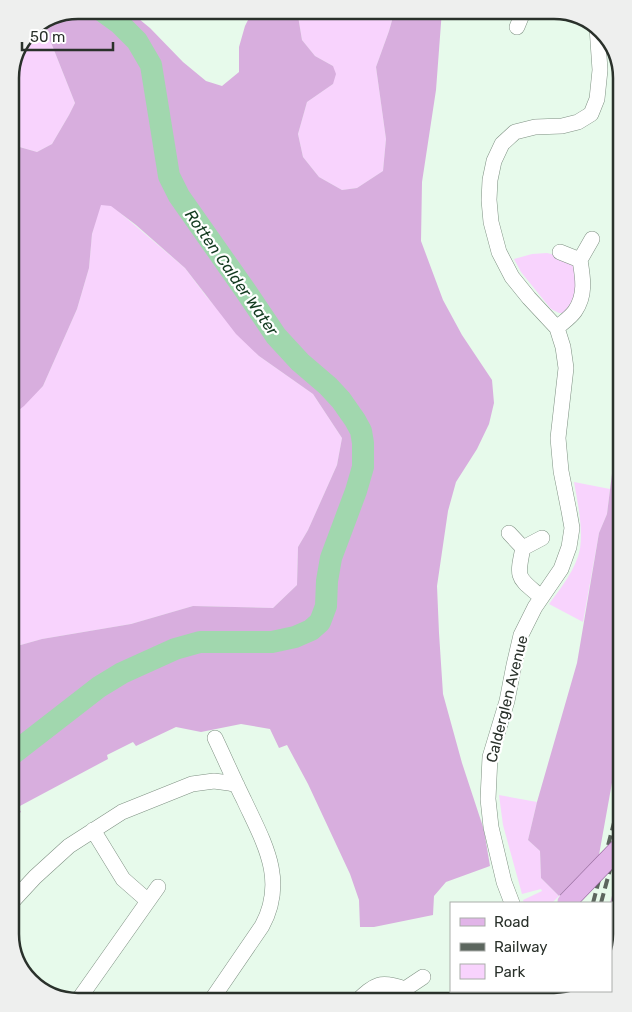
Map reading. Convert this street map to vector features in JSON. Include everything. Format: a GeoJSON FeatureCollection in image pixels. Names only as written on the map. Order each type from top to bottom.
{"type":"FeatureCollection","features":[{"type":"Feature","properties":{"kind":"main road"},"geometry":{"type":"LineString","coordinates":[[566,902],[613,854]]}},
{"type":"Feature","properties":{"kind":"street"},"geometry":{"type":"LineString","coordinates":[[517,27],[520,19]]}},
{"type":"Feature","properties":{"kind":"street","name":"Calderglen Avenue"},"geometry":{"type":"LineString","coordinates":[[512,902],[504,882],[491,827],[488,799],[490,757],[507,701],[521,635],[535,607],[561,570],[569,547],[572,528],[561,471],[558,438],[566,368],[563,348],[556,328],[512,277],[499,252],[491,222],[490,180],[494,161],[502,144],[515,132],[535,127],[562,126],[578,122],[591,114],[597,99],[600,70],[598,39]]}},
{"type":"Feature","properties":{"kind":"street"},"geometry":{"type":"LineString","coordinates":[[556,328],[574,312],[582,297],[584,279],[580,260],[592,240]]}},
{"type":"Feature","properties":{"kind":"street"},"geometry":{"type":"LineString","coordinates":[[560,252],[580,260]]}},
{"type":"Feature","properties":{"kind":"street"},"geometry":{"type":"LineString","coordinates":[[509,533],[523,548]]}},
{"type":"Feature","properties":{"kind":"street"},"geometry":{"type":"LineString","coordinates":[[523,548],[542,538]]}},
{"type":"Feature","properties":{"kind":"street"},"geometry":{"type":"LineString","coordinates":[[523,548],[518,572],[523,582],[542,597]]}},
{"type":"Feature","properties":{"kind":"street"},"geometry":{"type":"LineString","coordinates":[[215,738],[263,841],[273,873],[272,902],[266,918],[258,933],[216,993]]}},
{"type":"Feature","properties":{"kind":"street"},"geometry":{"type":"LineString","coordinates":[[19,894],[69,846],[122,812],[192,784],[214,781],[237,785]]}},
{"type":"Feature","properties":{"kind":"street"},"geometry":{"type":"LineString","coordinates":[[93,830],[123,878],[148,901]]}},
{"type":"Feature","properties":{"kind":"street"},"geometry":{"type":"LineString","coordinates":[[83,993],[158,887]]}},
{"type":"Feature","properties":{"kind":"street"},"geometry":{"type":"LineString","coordinates":[[410,993],[423,977]]}},
{"type":"Feature","properties":{"kind":"street"},"geometry":{"type":"LineString","coordinates":[[365,993],[378,985],[387,984],[394,985],[403,993]]}},
{"type":"Feature","properties":{"kind":"green space"},"geometry":{"type":"Polygon","coordinates":[[[298,19],[392,19],[376,67],[386,139],[383,171],[357,188],[342,190],[319,177],[303,157],[298,134],[307,102],[333,84],[333,66],[315,56],[302,40],[298,19]]]}},
{"type":"Feature","properties":{"kind":"green space"},"geometry":{"type":"Polygon","coordinates":[[[44,30],[75,103],[52,144],[37,152],[19,147],[19,74],[23,55],[36,36],[44,30]]]}},
{"type":"Feature","properties":{"kind":"green space"},"geometry":{"type":"Polygon","coordinates":[[[100,204],[111,205],[185,268],[206,296],[259,356],[313,394],[342,438],[337,465],[308,530],[298,547],[297,585],[273,608],[193,606],[131,624],[42,639],[19,645],[19,407],[43,386],[77,309],[89,268],[92,234],[100,204]]]}},
{"type":"Feature","properties":{"kind":"green space"},"geometry":{"type":"Polygon","coordinates":[[[547,253],[563,257],[575,267],[576,300],[565,313],[559,313],[551,309],[521,272],[514,259],[532,254],[547,253]]]}},
{"type":"Feature","properties":{"kind":"green space"},"geometry":{"type":"Polygon","coordinates":[[[574,482],[610,489],[607,514],[599,533],[583,622],[549,604],[572,571],[580,549],[580,524],[574,482]]]}},
{"type":"Feature","properties":{"kind":"green space"},"geometry":{"type":"Polygon","coordinates":[[[499,795],[537,802],[528,840],[540,851],[541,878],[559,896],[553,902],[524,902],[523,900],[542,891],[541,889],[522,894],[503,825],[499,795]]]}},
{"type":"Feature","properties":{"kind":"green space"},"geometry":{"type":"Polygon","coordinates":[[[454,992],[489,992],[489,993],[454,992]]]}},
{"type":"Feature","properties":{"kind":"shaded area"},"geometry":{"type":"Polygon","coordinates":[[[78,19],[139,19],[183,62],[206,81],[222,86],[239,72],[239,47],[248,19],[298,19],[302,40],[315,56],[333,66],[336,74],[333,84],[307,102],[298,134],[303,157],[319,177],[342,190],[357,188],[383,171],[386,139],[376,67],[392,19],[441,19],[436,90],[422,182],[421,241],[443,300],[462,335],[492,380],[494,403],[489,424],[477,449],[456,482],[448,511],[437,586],[439,633],[443,694],[462,763],[484,830],[490,866],[446,882],[434,896],[433,915],[374,927],[360,927],[359,900],[350,874],[308,784],[287,745],[279,748],[270,729],[241,724],[201,732],[176,727],[136,746],[133,742],[107,755],[108,759],[19,806],[19,645],[42,639],[131,624],[193,606],[273,608],[297,585],[298,547],[308,530],[337,465],[342,438],[313,394],[259,356],[236,334],[185,268],[111,206],[101,205],[92,234],[89,268],[77,309],[43,386],[19,410],[19,147],[37,152],[52,144],[75,103],[44,30],[55,23],[78,19]]]}},
{"type":"Feature","properties":{"kind":"shaded area"},"geometry":{"type":"Polygon","coordinates":[[[613,465],[613,777],[599,855],[559,896],[541,878],[540,851],[528,840],[577,663],[599,533],[607,514],[613,465]]]}},
{"type":"Feature","properties":{"kind":"shaded area"},"geometry":{"type":"Polygon","coordinates":[[[613,892],[612,946],[612,902],[610,902],[613,892]]]}},
{"type":"Feature","properties":{"kind":"shaded area"},"geometry":{"type":"Polygon","coordinates":[[[516,992],[566,992],[562,993],[516,992]]]}},
{"type":"Feature","properties":{"kind":"waterway","name":"Rotten Calder Water"},"geometry":{"type":"LineString","coordinates":[[19,749],[99,687],[122,673],[175,649],[200,642],[272,642],[295,637],[311,630],[320,622],[326,606],[327,581],[331,558],[363,467],[361,431],[355,420],[328,386],[300,362],[276,336],[179,196],[169,176],[151,65],[137,41],[113,19]]}},
{"type":"Feature","properties":{"kind":"railway"},"geometry":{"type":"LineString","coordinates":[[593,902],[613,826]]}},
{"type":"Feature","properties":{"kind":"railway"},"geometry":{"type":"LineString","coordinates":[[601,902],[613,858]]}}]}
